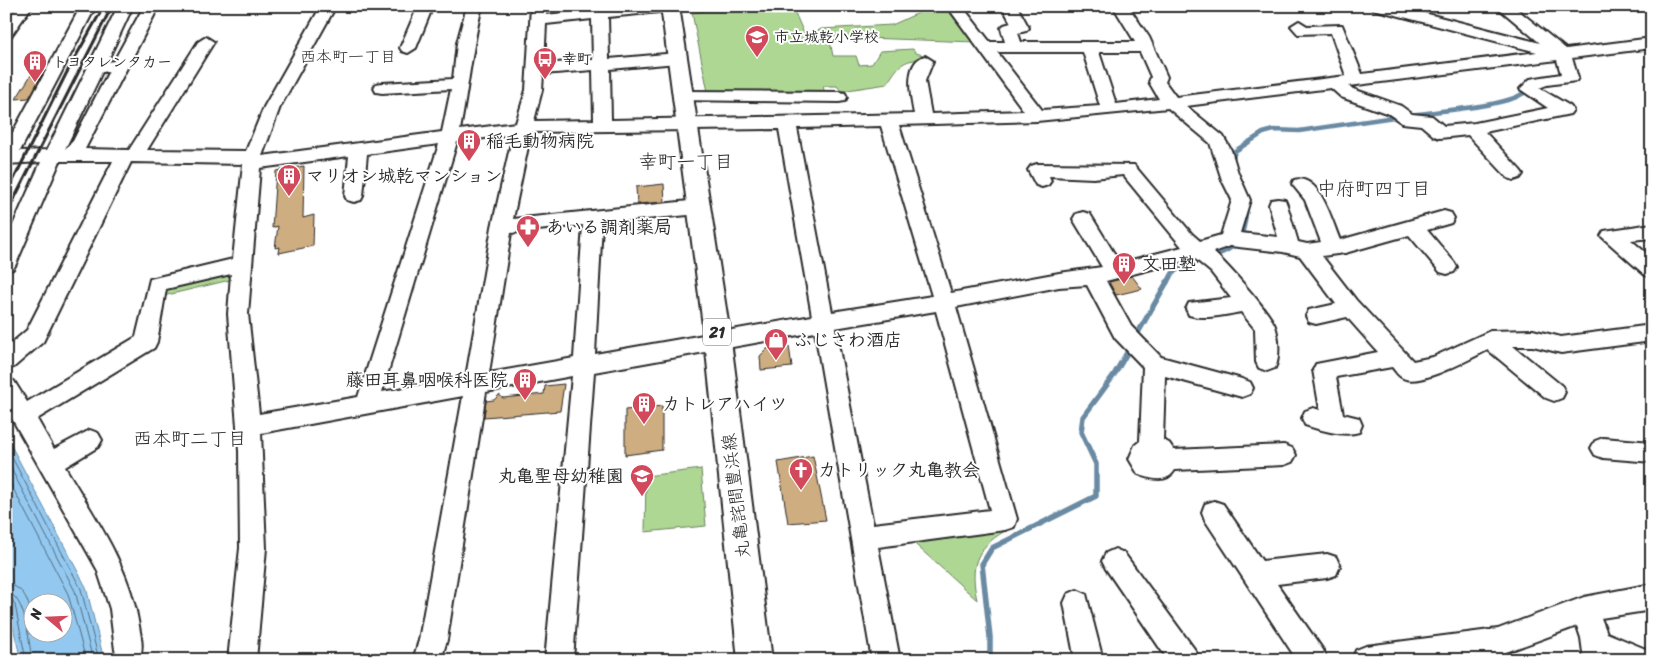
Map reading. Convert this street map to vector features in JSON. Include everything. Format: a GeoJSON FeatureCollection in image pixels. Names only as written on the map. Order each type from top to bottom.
{"type":"FeatureCollection","features":[{"type":"Feature","properties":{"kind":"main road","name":"丸亀詫間豊浜線"},"geometry":{"type":"LineString","coordinates":[[670,6],[718,341],[755,660]]}},
{"type":"Feature","properties":{"kind":"street"},"geometry":{"type":"LineString","coordinates":[[6,33],[25,6]]}},
{"type":"Feature","properties":{"kind":"street"},"geometry":{"type":"LineString","coordinates":[[7,158],[89,6]]}},
{"type":"Feature","properties":{"kind":"street"},"geometry":{"type":"LineString","coordinates":[[6,264],[63,155],[94,68],[126,6]]}},
{"type":"Feature","properties":{"kind":"street"},"geometry":{"type":"LineString","coordinates":[[63,155],[81,142],[152,6]]}},
{"type":"Feature","properties":{"kind":"street"},"geometry":{"type":"LineString","coordinates":[[242,660],[253,548],[252,479],[238,314],[252,160],[272,107],[329,6]]}},
{"type":"Feature","properties":{"kind":"street"},"geometry":{"type":"LineString","coordinates":[[408,48],[426,6]]}},
{"type":"Feature","properties":{"kind":"street"},"geometry":{"type":"LineString","coordinates":[[368,403],[440,175],[475,6]]}},
{"type":"Feature","properties":{"kind":"street"},"geometry":{"type":"LineString","coordinates":[[427,660],[433,640],[502,227],[523,127],[534,90],[539,13],[600,14],[670,6]]}},
{"type":"Feature","properties":{"kind":"street"},"geometry":{"type":"LineString","coordinates":[[954,6],[1038,116]]}},
{"type":"Feature","properties":{"kind":"street"},"geometry":{"type":"LineString","coordinates":[[1009,6],[1021,28],[1009,28],[1014,47]]}},
{"type":"Feature","properties":{"kind":"street"},"geometry":{"type":"LineString","coordinates":[[1120,6],[1146,47],[1159,77],[1157,82],[1158,88],[1172,103],[1191,116],[1223,148],[1230,179],[1242,200],[1236,240]]}},
{"type":"Feature","properties":{"kind":"street"},"geometry":{"type":"LineString","coordinates":[[1378,6],[1563,54]]}},
{"type":"Feature","properties":{"kind":"street"},"geometry":{"type":"LineString","coordinates":[[1336,83],[1347,93],[1404,116],[1426,120],[1440,132],[1472,129],[1564,110],[1528,89],[1530,85],[1542,81],[1570,78],[1563,54],[1503,6]]}},
{"type":"Feature","properties":{"kind":"street"},"geometry":{"type":"LineString","coordinates":[[600,14],[602,124]]}},
{"type":"Feature","properties":{"kind":"street"},"geometry":{"type":"LineString","coordinates":[[1299,26],[1303,31],[1338,28],[1356,80]]}},
{"type":"Feature","properties":{"kind":"street"},"geometry":{"type":"LineString","coordinates":[[6,361],[35,336],[130,156],[206,42]]}},
{"type":"Feature","properties":{"kind":"street"},"geometry":{"type":"LineString","coordinates":[[7,158],[63,155],[252,160],[523,127],[602,124],[787,123],[1038,116],[1172,103],[1652,43]]}},
{"type":"Feature","properties":{"kind":"street"},"geometry":{"type":"LineString","coordinates":[[984,47],[1146,47]]}},
{"type":"Feature","properties":{"kind":"street"},"geometry":{"type":"LineString","coordinates":[[1089,47],[1110,110]]}},
{"type":"Feature","properties":{"kind":"street"},"geometry":{"type":"LineString","coordinates":[[536,70],[677,58]]}},
{"type":"Feature","properties":{"kind":"street"},"geometry":{"type":"LineString","coordinates":[[923,119],[917,81],[925,61]]}},
{"type":"Feature","properties":{"kind":"street"},"geometry":{"type":"LineString","coordinates":[[94,68],[120,65]]}},
{"type":"Feature","properties":{"kind":"street"},"geometry":{"type":"LineString","coordinates":[[382,88],[460,84]]}},
{"type":"Feature","properties":{"kind":"street"},"geometry":{"type":"LineString","coordinates":[[682,96],[839,97]]}},
{"type":"Feature","properties":{"kind":"street"},"geometry":{"type":"LineString","coordinates":[[863,537],[1005,520],[944,302],[888,119]]}},
{"type":"Feature","properties":{"kind":"street"},"geometry":{"type":"LineString","coordinates":[[787,123],[886,660]]}},
{"type":"Feature","properties":{"kind":"street"},"geometry":{"type":"LineString","coordinates":[[1472,129],[1514,174]]}},
{"type":"Feature","properties":{"kind":"street"},"geometry":{"type":"LineString","coordinates":[[354,196],[358,148]]}},
{"type":"Feature","properties":{"kind":"street"},"geometry":{"type":"LineString","coordinates":[[1042,181],[1037,170],[1093,172],[1128,169],[1186,239],[1246,303],[1265,327],[1267,362]]}},
{"type":"Feature","properties":{"kind":"street"},"geometry":{"type":"LineString","coordinates":[[1301,184],[1313,197],[1333,248]]}},
{"type":"Feature","properties":{"kind":"street"},"geometry":{"type":"LineString","coordinates":[[1278,205],[1298,249],[1409,371],[1437,365],[1490,339],[1506,337],[1533,338],[1561,345],[1652,333]]}},
{"type":"Feature","properties":{"kind":"street"},"geometry":{"type":"LineString","coordinates":[[502,227],[698,207]]}},
{"type":"Feature","properties":{"kind":"street"},"geometry":{"type":"LineString","coordinates":[[558,660],[584,365],[593,217]]}},
{"type":"Feature","properties":{"kind":"street"},"geometry":{"type":"LineString","coordinates":[[247,426],[1042,283],[1093,277],[1202,254],[1236,240],[1298,249],[1333,248],[1444,218]]}},
{"type":"Feature","properties":{"kind":"street"},"geometry":{"type":"LineString","coordinates":[[1083,219],[1115,272]]}},
{"type":"Feature","properties":{"kind":"street"},"geometry":{"type":"LineString","coordinates":[[1414,227],[1447,267]]}},
{"type":"Feature","properties":{"kind":"street"},"geometry":{"type":"LineString","coordinates":[[1652,231],[1611,236],[1636,254],[1652,270]]}},
{"type":"Feature","properties":{"kind":"street"},"geometry":{"type":"LineString","coordinates":[[23,416],[146,342],[157,284],[242,264]]}},
{"type":"Feature","properties":{"kind":"street"},"geometry":{"type":"LineString","coordinates":[[1093,277],[1125,335],[1147,357],[1242,388]]}},
{"type":"Feature","properties":{"kind":"street"},"geometry":{"type":"LineString","coordinates":[[1196,308],[1221,308],[1246,303]]}},
{"type":"Feature","properties":{"kind":"street"},"geometry":{"type":"LineString","coordinates":[[1316,316],[1351,308]]}},
{"type":"Feature","properties":{"kind":"street"},"geometry":{"type":"LineString","coordinates":[[1490,339],[1554,392]]}},
{"type":"Feature","properties":{"kind":"street"},"geometry":{"type":"LineString","coordinates":[[1147,357],[1159,453],[1284,455]]}},
{"type":"Feature","properties":{"kind":"street"},"geometry":{"type":"LineString","coordinates":[[1332,422],[1324,370],[1397,357]]}},
{"type":"Feature","properties":{"kind":"street"},"geometry":{"type":"LineString","coordinates":[[6,387],[110,565],[123,609],[129,650]]}},
{"type":"Feature","properties":{"kind":"street"},"geometry":{"type":"LineString","coordinates":[[50,463],[90,440]]}},
{"type":"Feature","properties":{"kind":"street"},"geometry":{"type":"LineString","coordinates":[[1604,448],[1652,452]]}},
{"type":"Feature","properties":{"kind":"street"},"geometry":{"type":"LineString","coordinates":[[1214,512],[1313,660]]}},
{"type":"Feature","properties":{"kind":"street"},"geometry":{"type":"LineString","coordinates":[[1115,561],[1185,660]]}},
{"type":"Feature","properties":{"kind":"street"},"geometry":{"type":"LineString","coordinates":[[1256,574],[1327,566]]}},
{"type":"Feature","properties":{"kind":"street"},"geometry":{"type":"LineString","coordinates":[[1366,660],[1498,642],[1584,610],[1652,597]]}},
{"type":"Feature","properties":{"kind":"street"},"geometry":{"type":"LineString","coordinates":[[1077,603],[1089,660]]}},
{"type":"Feature","properties":{"kind":"street"},"geometry":{"type":"LineString","coordinates":[[1584,610],[1597,651],[1638,660]]}},
{"type":"Feature","properties":{"kind":"green space","name":"市立城乾小学校"},"geometry":{"type":"Polygon","coordinates":[[[704,6],[792,6],[806,38],[821,29],[892,25],[927,9],[949,7],[975,42],[838,37],[830,41],[833,56],[856,56],[859,65],[872,64],[880,51],[913,49],[916,53],[923,55],[923,59],[901,65],[887,84],[841,91],[837,86],[823,86],[825,94],[708,92],[692,13],[705,11],[704,6]]]}},
{"type":"Feature","properties":{"kind":"green space"},"geometry":{"type":"Polygon","coordinates":[[[224,273],[231,275],[230,280],[159,297],[168,286],[224,273]]]}},
{"type":"Feature","properties":{"kind":"green space"},"geometry":{"type":"Polygon","coordinates":[[[701,469],[706,526],[645,532],[646,476],[701,469]]]}},
{"type":"Feature","properties":{"kind":"green space"},"geometry":{"type":"Polygon","coordinates":[[[1004,526],[1005,531],[987,545],[977,560],[974,578],[977,600],[907,537],[1004,526]]]}},
{"type":"Feature","properties":{"kind":"water"},"geometry":{"type":"Polygon","coordinates":[[[6,436],[86,587],[104,660],[21,660],[6,598],[6,436]]]}},
{"type":"Feature","properties":{"kind":"building"},"geometry":{"type":"Polygon","coordinates":[[[42,74],[29,98],[16,99],[31,75],[42,74]]]}},
{"type":"Feature","properties":{"kind":"building","name":"マリオン城乾マンション"},"geometry":{"type":"Polygon","coordinates":[[[304,166],[303,218],[314,215],[313,246],[279,253],[280,247],[275,248],[278,226],[272,228],[276,171],[304,166]]]}},
{"type":"Feature","properties":{"kind":"building"},"geometry":{"type":"Polygon","coordinates":[[[664,184],[665,202],[637,204],[636,187],[664,184]]]}},
{"type":"Feature","properties":{"kind":"building","name":"文田塾"},"geometry":{"type":"Polygon","coordinates":[[[1132,276],[1142,289],[1116,295],[1109,282],[1132,276]]]}},
{"type":"Feature","properties":{"kind":"building","name":"ふじさわ酒店"},"geometry":{"type":"Polygon","coordinates":[[[789,346],[792,367],[761,370],[760,356],[768,348],[789,346]]]}},
{"type":"Feature","properties":{"kind":"building","name":"藤田耳鼻咽喉科医院"},"geometry":{"type":"Polygon","coordinates":[[[564,384],[560,411],[484,417],[486,401],[494,400],[499,395],[503,398],[544,394],[545,386],[564,384]]]}},
{"type":"Feature","properties":{"kind":"building","name":"カトレアハイツ"},"geometry":{"type":"Polygon","coordinates":[[[662,406],[662,450],[625,455],[625,410],[662,406]]]}},
{"type":"Feature","properties":{"kind":"building","name":"カトリック丸亀教会"},"geometry":{"type":"Polygon","coordinates":[[[813,456],[826,520],[788,523],[778,462],[813,456]]]}},
{"type":"Feature","properties":{"kind":"waterway"},"geometry":{"type":"LineString","coordinates":[[1409,115],[1487,105],[1516,97],[1525,92]]}},
{"type":"Feature","properties":{"kind":"waterway"},"geometry":{"type":"LineString","coordinates":[[1232,162],[1235,151],[1263,133],[1274,130],[1299,131],[1401,116]]}},
{"type":"Feature","properties":{"kind":"waterway"},"geometry":{"type":"LineString","coordinates":[[1211,257],[1235,245],[1242,233],[1247,207]]}},
{"type":"Feature","properties":{"kind":"waterway"},"geometry":{"type":"LineString","coordinates":[[1167,283],[1173,272],[1203,259]]}},
{"type":"Feature","properties":{"kind":"waterway"},"geometry":{"type":"LineString","coordinates":[[1135,338],[1167,282]]}},
{"type":"Feature","properties":{"kind":"waterway"},"geometry":{"type":"LineString","coordinates":[[990,660],[990,637],[982,564],[992,548],[1096,496],[1096,464],[1081,432],[1083,417],[1114,375],[1131,346]]}},
{"type":"Feature","properties":{"kind":"railway"},"geometry":{"type":"LineString","coordinates":[[6,195],[66,74],[104,6]]}},
{"type":"Feature","properties":{"kind":"railway"},"geometry":{"type":"LineString","coordinates":[[6,215],[112,6]]}},
{"type":"Feature","properties":{"kind":"place","name":"市立城乾小学校"},"geometry":{"type":"Point","coordinates":[757,58]}},
{"type":"Feature","properties":{"kind":"place","name":"幸町"},"geometry":{"type":"Point","coordinates":[545,80]}},
{"type":"Feature","properties":{"kind":"place","name":"トヨタレンタカー"},"geometry":{"type":"Point","coordinates":[35,83]}},
{"type":"Feature","properties":{"kind":"place","name":"稲毛動物病院"},"geometry":{"type":"Point","coordinates":[469,162]}},
{"type":"Feature","properties":{"kind":"place","name":"マリオン城乾マンション"},"geometry":{"type":"Point","coordinates":[289,197]}},
{"type":"Feature","properties":{"kind":"place","name":"あいる調剤薬局"},"geometry":{"type":"Point","coordinates":[528,248]}},
{"type":"Feature","properties":{"kind":"place","name":"文田塾"},"geometry":{"type":"Point","coordinates":[1124,285]}},
{"type":"Feature","properties":{"kind":"place","name":"ふじさわ酒店"},"geometry":{"type":"Point","coordinates":[776,361]}},
{"type":"Feature","properties":{"kind":"place","name":"藤田耳鼻咽喉科医院"},"geometry":{"type":"Point","coordinates":[525,401]}},
{"type":"Feature","properties":{"kind":"place","name":"カトレアハイツ"},"geometry":{"type":"Point","coordinates":[644,425]}},
{"type":"Feature","properties":{"kind":"place","name":"カトリック丸亀教会"},"geometry":{"type":"Point","coordinates":[801,491]}},
{"type":"Feature","properties":{"kind":"place","name":"丸亀聖母幼稚園"},"geometry":{"type":"Point","coordinates":[642,497]}},
{"type":"Feature","properties":{"kind":"district","name":"西本町一丁目"},"geometry":{"type":"Point","coordinates":[348,56]}},
{"type":"Feature","properties":{"kind":"district","name":"幸町一丁目"},"geometry":{"type":"Point","coordinates":[686,161]}},
{"type":"Feature","properties":{"kind":"district","name":"中府町四丁目"},"geometry":{"type":"Point","coordinates":[1374,188]}},
{"type":"Feature","properties":{"kind":"district","name":"西本町二丁目"},"geometry":{"type":"Point","coordinates":[190,438]}}]}
